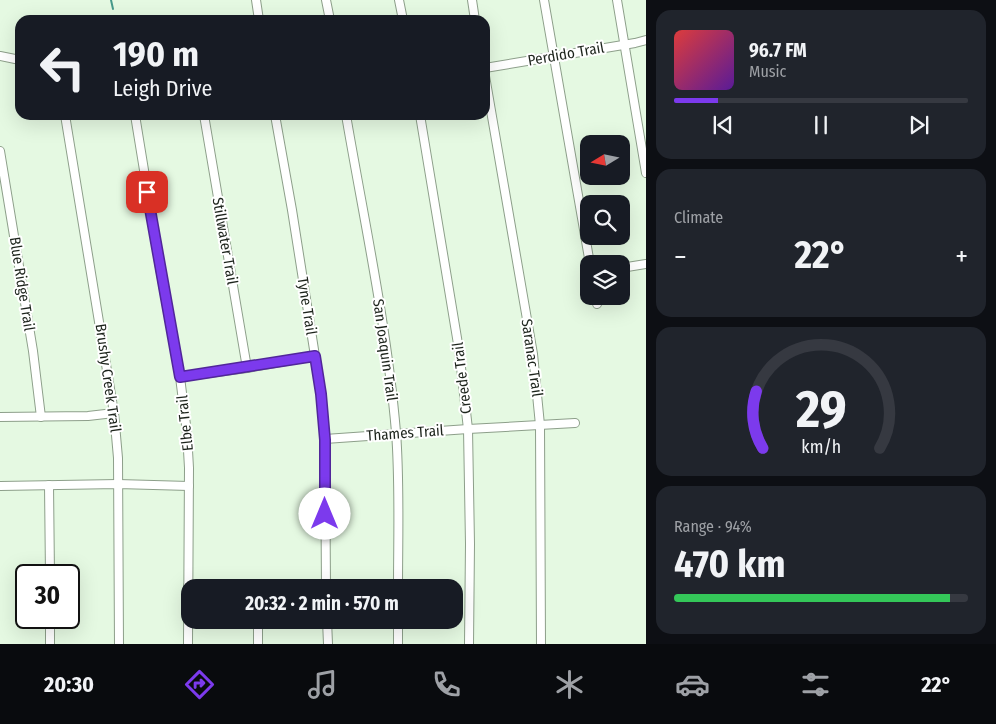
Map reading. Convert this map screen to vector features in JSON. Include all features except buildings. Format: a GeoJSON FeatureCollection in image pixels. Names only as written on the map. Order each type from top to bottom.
{"type":"FeatureCollection","features":[{"type":"Feature","properties":{"kind":"street"},"geometry":{"type":"LineString","coordinates":[[256,0],[258,15]]}},
{"type":"Feature","properties":{"kind":"street"},"geometry":{"type":"LineString","coordinates":[[326,0],[329,15]]}},
{"type":"Feature","properties":{"kind":"street"},"geometry":{"type":"LineString","coordinates":[[399,0],[402,15]]}},
{"type":"Feature","properties":{"kind":"street"},"geometry":{"type":"LineString","coordinates":[[472,0],[475,15]]}},
{"type":"Feature","properties":{"kind":"street"},"geometry":{"type":"LineString","coordinates":[[544,0],[588,255]]}},
{"type":"Feature","properties":{"kind":"street"},"geometry":{"type":"LineString","coordinates":[[616,0],[646,173]]}},
{"type":"Feature","properties":{"kind":"street","name":"Perdido Trail"},"geometry":{"type":"LineString","coordinates":[[490,67],[646,40]]}},
{"type":"Feature","properties":{"kind":"street"},"geometry":{"type":"LineString","coordinates":[[0,56],[15,59]]}},
{"type":"Feature","properties":{"kind":"street","name":"Saranac Trail"},"geometry":{"type":"LineString","coordinates":[[490,105],[533,354],[540,425],[541,644]]}},
{"type":"Feature","properties":{"kind":"street","name":"Brushy Creek Trail"},"geometry":{"type":"LineString","coordinates":[[66,120],[114,413],[118,458],[119,644]]}},
{"type":"Feature","properties":{"kind":"street","name":"Elbe Trail"},"geometry":{"type":"LineString","coordinates":[[136,120],[180,377],[187,433],[189,458],[188,579]]}},
{"type":"Feature","properties":{"kind":"street","name":"Stillwater Trail"},"geometry":{"type":"LineString","coordinates":[[205,120],[247,368]]}},
{"type":"Feature","properties":{"kind":"street","name":"Tyne Trail"},"geometry":{"type":"LineString","coordinates":[[276,120],[321,394],[325,440],[326,579]]}},
{"type":"Feature","properties":{"kind":"street","name":"San Joaquin Trail"},"geometry":{"type":"LineString","coordinates":[[347,120],[388,359],[396,434],[398,579]]}},
{"type":"Feature","properties":{"kind":"street","name":"Creede Trail"},"geometry":{"type":"LineString","coordinates":[[421,120],[459,350],[468,429],[469,644]]}},
{"type":"Feature","properties":{"kind":"street","name":"Blue Ridge Trail"},"geometry":{"type":"LineString","coordinates":[[0,151],[33,350],[41,417]]}},
{"type":"Feature","properties":{"kind":"street"},"geometry":{"type":"LineString","coordinates":[[630,267],[646,264]]}},
{"type":"Feature","properties":{"kind":"street"},"geometry":{"type":"LineString","coordinates":[[180,377],[315,356]]}},
{"type":"Feature","properties":{"kind":"street"},"geometry":{"type":"LineString","coordinates":[[0,417],[88,416],[114,413]]}},
{"type":"Feature","properties":{"kind":"street","name":"Thames Trail"},"geometry":{"type":"LineString","coordinates":[[325,440],[575,423]]}},
{"type":"Feature","properties":{"kind":"street"},"geometry":{"type":"LineString","coordinates":[[0,486],[118,484],[189,486]]}},
{"type":"Feature","properties":{"kind":"street"},"geometry":{"type":"LineString","coordinates":[[49,485],[50,564]]}},
{"type":"Feature","properties":{"kind":"street"},"geometry":{"type":"LineString","coordinates":[[50,629],[50,644]]}},
{"type":"Feature","properties":{"kind":"street","name":"Elbe Trail"},"geometry":{"type":"LineString","coordinates":[[188,629],[188,644]]}},
{"type":"Feature","properties":{"kind":"street"},"geometry":{"type":"LineString","coordinates":[[258,629],[258,644]]}},
{"type":"Feature","properties":{"kind":"street"},"geometry":{"type":"LineString","coordinates":[[327,629],[328,644]]}},
{"type":"Feature","properties":{"kind":"street"},"geometry":{"type":"LineString","coordinates":[[398,629],[398,644]]}},
{"type":"Feature","properties":{"kind":"waterway"},"geometry":{"type":"LineString","coordinates":[[111,0],[113,9]]}},
{"type":"Feature","properties":{"kind":"route"},"geometry":{"type":"LineString","coordinates":[[147,192],[180,377],[315,356],[325,440],[325,514]]}}]}
